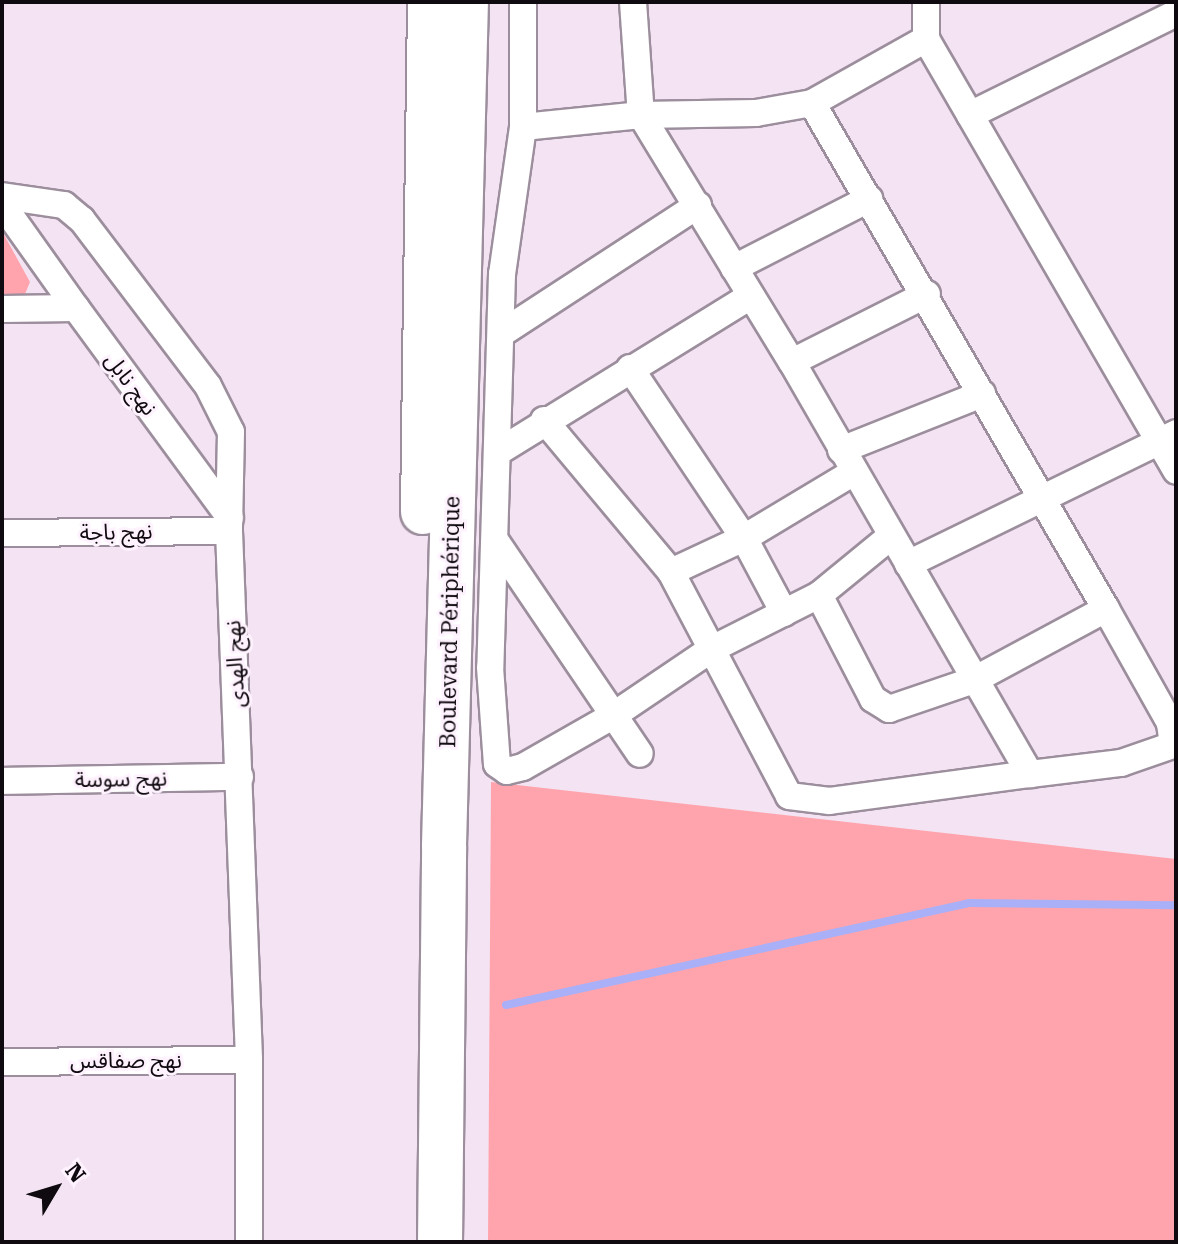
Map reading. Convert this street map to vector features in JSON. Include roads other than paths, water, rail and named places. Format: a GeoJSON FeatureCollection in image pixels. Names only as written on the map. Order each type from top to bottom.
{"type":"FeatureCollection","features":[{"type":"Feature","properties":{"kind":"highway","name":"Boulevard Périphérique"},"geometry":{"type":"LineString","coordinates":[[410,1242],[430,2]]}},
{"type":"Feature","properties":{"kind":"highway","name":"Boulevard Périphérique"},"geometry":{"type":"LineString","coordinates":[[440,1242],[444,846],[466,2]]}},
{"type":"Feature","properties":{"kind":"street"},"geometry":{"type":"LineString","coordinates":[[523,2],[523,127],[502,274],[490,667],[497,764],[507,771],[523,767],[614,715],[710,650],[819,595],[891,536]]}},
{"type":"Feature","properties":{"kind":"street"},"geometry":{"type":"LineString","coordinates":[[633,2],[641,115],[792,362],[1030,774]]}},
{"type":"Feature","properties":{"kind":"street"},"geometry":{"type":"LineString","coordinates":[[926,2],[926,39],[1168,438],[1176,471]]}},
{"type":"Feature","properties":{"kind":"street"},"geometry":{"type":"LineString","coordinates":[[970,115],[1176,13]]}},
{"type":"Feature","properties":{"kind":"street"},"geometry":{"type":"LineString","coordinates":[[523,127],[641,115],[756,113],[812,103],[926,39]]}},
{"type":"Feature","properties":{"kind":"street"},"geometry":{"type":"LineString","coordinates":[[544,420],[671,572],[789,796],[830,801],[1121,763],[1173,745],[1170,723],[1106,609],[927,294],[812,103]]}},
{"type":"Feature","properties":{"kind":"street","name":"نهج الهدى"},"geometry":{"type":"LineString","coordinates":[[2,196],[64,205],[82,220],[208,386],[231,432],[230,525],[249,1060],[249,1242]]}},
{"type":"Feature","properties":{"kind":"street"},"geometry":{"type":"LineString","coordinates":[[734,268],[869,199]]}},
{"type":"Feature","properties":{"kind":"street","name":"نهج نابل"},"geometry":{"type":"LineString","coordinates":[[2,204],[230,525]]}},
{"type":"Feature","properties":{"kind":"street"},"geometry":{"type":"LineString","coordinates":[[502,333],[698,205]]}},
{"type":"Feature","properties":{"kind":"street"},"geometry":{"type":"LineString","coordinates":[[792,362],[927,294]]}},
{"type":"Feature","properties":{"kind":"street"},"geometry":{"type":"LineString","coordinates":[[498,452],[544,420],[751,296]]}},
{"type":"Feature","properties":{"kind":"street"},"geometry":{"type":"LineString","coordinates":[[2,309],[76,308]]}},
{"type":"Feature","properties":{"kind":"street"},"geometry":{"type":"LineString","coordinates":[[630,368],[744,538],[784,613]]}},
{"type":"Feature","properties":{"kind":"street"},"geometry":{"type":"LineString","coordinates":[[671,572],[744,538],[847,462],[982,394]]}},
{"type":"Feature","properties":{"kind":"street"},"geometry":{"type":"LineString","coordinates":[[908,564],[1168,438]]}},
{"type":"Feature","properties":{"kind":"street","name":"نهج باجة"},"geometry":{"type":"LineString","coordinates":[[2,533],[230,525]]}},
{"type":"Feature","properties":{"kind":"street"},"geometry":{"type":"LineString","coordinates":[[495,540],[640,754]]}},
{"type":"Feature","properties":{"kind":"street"},"geometry":{"type":"LineString","coordinates":[[819,595],[878,704],[889,709],[974,680],[1106,609]]}},
{"type":"Feature","properties":{"kind":"street","name":"نهج سوسة"},"geometry":{"type":"LineString","coordinates":[[2,781],[240,777]]}},
{"type":"Feature","properties":{"kind":"street","name":"نهج صفاقس"},"geometry":{"type":"LineString","coordinates":[[2,1062],[249,1060]]}},
{"type":"Feature","properties":{"kind":"waterway"},"geometry":{"type":"LineString","coordinates":[[506,1005],[969,903],[1176,905]]}}]}
